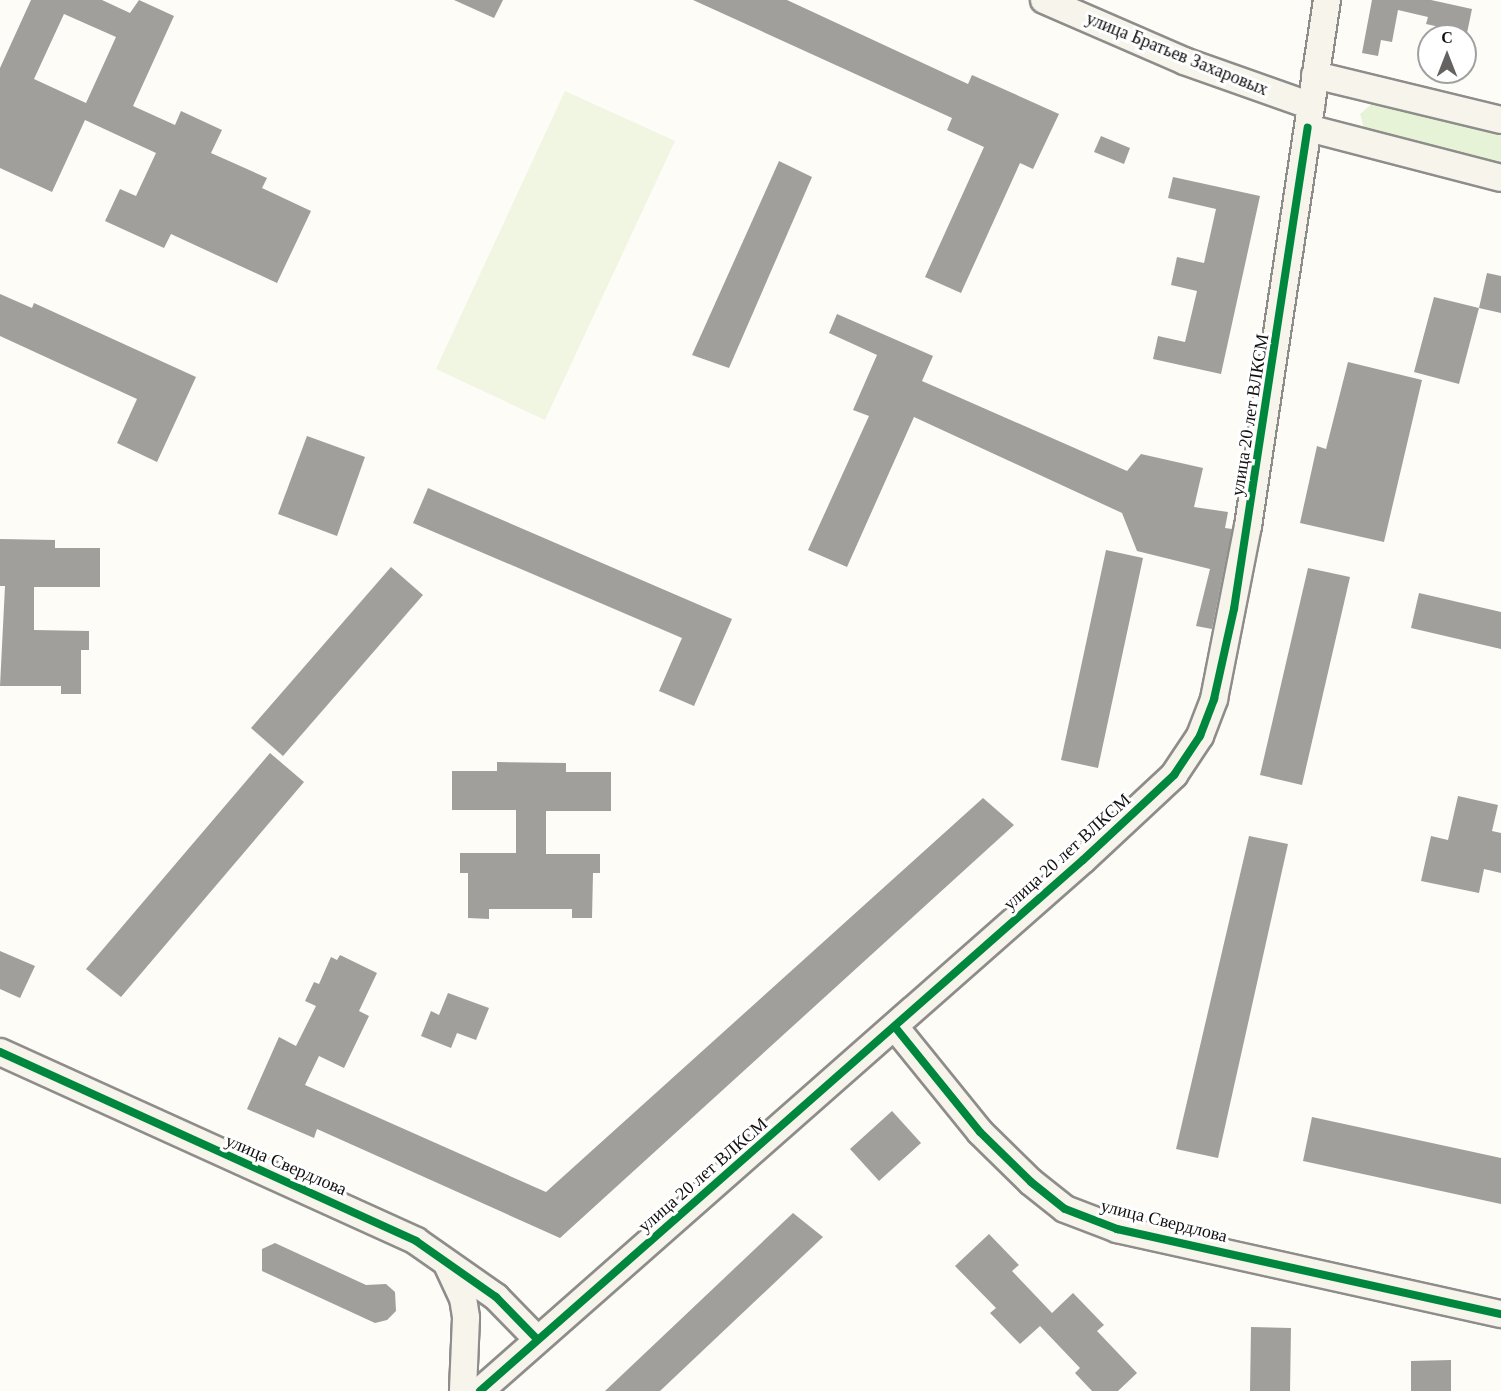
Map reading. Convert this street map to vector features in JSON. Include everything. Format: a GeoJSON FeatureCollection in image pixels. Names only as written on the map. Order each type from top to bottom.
{"type":"FeatureCollection","features":[{"type":"Feature","properties":{"kind":"street","name":"улица Братьев Захаровых"},"geometry":{"type":"LineString","coordinates":[[1044,0],[1310,117],[1501,178]]}},
{"type":"Feature","properties":{"kind":"street","name":"улица 20 лет ВЛКСМ"},"geometry":{"type":"LineString","coordinates":[[480,1391],[895,1027],[1174,775],[1200,736],[1214,699],[1234,609],[1327,0]]}},
{"type":"Feature","properties":{"kind":"street"},"geometry":{"type":"LineString","coordinates":[[1315,75],[1501,120]]}},
{"type":"Feature","properties":{"kind":"street","name":"улица Свердлова"},"geometry":{"type":"LineString","coordinates":[[895,1027],[980,1132],[1031,1182],[1065,1209],[1117,1229],[1501,1314]]}},
{"type":"Feature","properties":{"kind":"street","name":"улица Свердлова"},"geometry":{"type":"LineString","coordinates":[[0,1052],[378,1221],[442,1256],[496,1297],[537,1339]]}},
{"type":"Feature","properties":{"kind":"street"},"geometry":{"type":"LineString","coordinates":[[442,1256],[464,1298],[464,1391]]}},
{"type":"Feature","properties":{"kind":"green space"},"geometry":{"type":"Polygon","coordinates":[[[565,91],[675,141],[545,420],[436,369],[565,91]]]}},
{"type":"Feature","properties":{"kind":"green space"},"geometry":{"type":"Polygon","coordinates":[[[1374,102],[1501,132],[1501,170],[1365,132],[1360,114],[1374,102]]]}},
{"type":"Feature","properties":{"kind":"building"},"geometry":{"type":"Polygon","coordinates":[[[31,0],[102,0],[130,13],[139,0],[174,16],[133,106],[175,125],[181,111],[222,130],[211,153],[267,178],[262,188],[311,211],[277,283],[171,234],[164,248],[105,221],[120,189],[136,196],[156,153],[85,120],[52,192],[0,168],[0,68],[31,0]],[[64,14],[34,79],[86,103],[116,37],[64,14]]]}},
{"type":"Feature","properties":{"kind":"building"},"geometry":{"type":"Polygon","coordinates":[[[454,0],[503,0],[494,18],[454,0]]]}},
{"type":"Feature","properties":{"kind":"building"},"geometry":{"type":"Polygon","coordinates":[[[693,0],[787,0],[968,84],[972,75],[1059,114],[1033,169],[1020,163],[961,293],[925,277],[984,147],[947,130],[952,118],[693,0]]]}},
{"type":"Feature","properties":{"kind":"building"},"geometry":{"type":"Polygon","coordinates":[[[1372,0],[1431,0],[1472,9],[1469,24],[1426,24],[1428,17],[1398,10],[1392,42],[1381,40],[1378,56],[1362,53],[1372,0]]]}},
{"type":"Feature","properties":{"kind":"building"},"geometry":{"type":"Polygon","coordinates":[[[1101,136],[1130,148],[1124,164],[1094,152],[1101,136]]]}},
{"type":"Feature","properties":{"kind":"building"},"geometry":{"type":"Polygon","coordinates":[[[779,161],[812,177],[729,368],[692,355],[779,161]]]}},
{"type":"Feature","properties":{"kind":"building"},"geometry":{"type":"Polygon","coordinates":[[[1173,177],[1260,196],[1221,374],[1153,359],[1158,336],[1185,342],[1197,291],[1171,285],[1177,257],[1204,263],[1216,209],[1168,198],[1173,177]]]}},
{"type":"Feature","properties":{"kind":"building"},"geometry":{"type":"Polygon","coordinates":[[[1487,273],[1501,276],[1501,313],[1479,308],[1487,273]]]}},
{"type":"Feature","properties":{"kind":"building"},"geometry":{"type":"Polygon","coordinates":[[[0,294],[32,308],[34,303],[196,377],[157,462],[117,443],[137,399],[0,336],[0,294]]]}},
{"type":"Feature","properties":{"kind":"building"},"geometry":{"type":"Polygon","coordinates":[[[1434,297],[1479,308],[1459,384],[1414,372],[1434,297]]]}},
{"type":"Feature","properties":{"kind":"building"},"geometry":{"type":"Polygon","coordinates":[[[837,314],[933,356],[922,381],[1127,471],[1141,454],[1203,468],[1194,507],[1228,512],[1225,528],[1232,529],[1212,629],[1196,626],[1210,569],[1137,551],[1122,513],[914,417],[847,567],[808,550],[869,416],[853,410],[877,355],[829,333],[837,314]]]}},
{"type":"Feature","properties":{"kind":"building"},"geometry":{"type":"Polygon","coordinates":[[[1348,362],[1422,380],[1384,542],[1300,523],[1317,446],[1326,449],[1348,362]]]}},
{"type":"Feature","properties":{"kind":"building"},"geometry":{"type":"Polygon","coordinates":[[[307,436],[365,457],[337,536],[278,514],[307,436]]]}},
{"type":"Feature","properties":{"kind":"building"},"geometry":{"type":"Polygon","coordinates":[[[428,488],[732,619],[694,706],[659,691],[682,638],[413,523],[428,488]]]}},
{"type":"Feature","properties":{"kind":"building"},"geometry":{"type":"Polygon","coordinates":[[[0,539],[55,540],[55,548],[100,548],[100,587],[34,587],[34,630],[89,631],[89,650],[81,650],[81,694],[61,694],[61,686],[0,686],[5,586],[0,586],[0,539]]]}},
{"type":"Feature","properties":{"kind":"building"},"geometry":{"type":"Polygon","coordinates":[[[1106,550],[1143,558],[1098,768],[1061,760],[1106,550]]]}},
{"type":"Feature","properties":{"kind":"building"},"geometry":{"type":"Polygon","coordinates":[[[391,567],[423,595],[283,756],[251,728],[391,567]]]}},
{"type":"Feature","properties":{"kind":"building"},"geometry":{"type":"Polygon","coordinates":[[[1308,568],[1350,577],[1302,785],[1260,775],[1308,568]]]}},
{"type":"Feature","properties":{"kind":"building"},"geometry":{"type":"Polygon","coordinates":[[[1419,593],[1501,612],[1501,649],[1411,628],[1419,593]]]}},
{"type":"Feature","properties":{"kind":"building"},"geometry":{"type":"Polygon","coordinates":[[[270,753],[304,782],[121,997],[86,969],[270,753]]]}},
{"type":"Feature","properties":{"kind":"building"},"geometry":{"type":"Polygon","coordinates":[[[497,762],[566,763],[566,772],[611,772],[611,811],[546,811],[546,854],[600,854],[600,873],[593,873],[592,918],[572,918],[572,909],[489,909],[489,919],[468,918],[468,873],[460,873],[460,853],[516,853],[516,810],[452,810],[452,771],[497,771],[497,762]]]}},
{"type":"Feature","properties":{"kind":"building"},"geometry":{"type":"Polygon","coordinates":[[[1458,796],[1498,805],[1492,831],[1501,833],[1501,873],[1484,869],[1479,893],[1421,881],[1431,836],[1448,840],[1458,796]]]}},
{"type":"Feature","properties":{"kind":"building"},"geometry":{"type":"Polygon","coordinates":[[[983,798],[1014,825],[560,1238],[317,1129],[314,1138],[247,1109],[279,1037],[296,1046],[316,1006],[305,1001],[314,982],[319,984],[331,957],[337,960],[340,955],[377,973],[359,1011],[369,1016],[344,1068],[319,1056],[305,1085],[546,1192],[983,798]]]}},
{"type":"Feature","properties":{"kind":"building"},"geometry":{"type":"Polygon","coordinates":[[[1249,836],[1288,844],[1218,1158],[1176,1149],[1249,836]]]}},
{"type":"Feature","properties":{"kind":"building"},"geometry":{"type":"Polygon","coordinates":[[[0,951],[35,966],[20,998],[0,989],[0,951]]]}},
{"type":"Feature","properties":{"kind":"building"},"geometry":{"type":"Polygon","coordinates":[[[448,993],[489,1008],[476,1040],[457,1033],[451,1048],[421,1036],[431,1011],[439,1015],[448,993]]]}},
{"type":"Feature","properties":{"kind":"building"},"geometry":{"type":"Polygon","coordinates":[[[892,1111],[921,1143],[879,1181],[850,1149],[892,1111]]]}},
{"type":"Feature","properties":{"kind":"building"},"geometry":{"type":"Polygon","coordinates":[[[1312,1117],[1501,1158],[1501,1204],[1303,1161],[1312,1117]]]}},
{"type":"Feature","properties":{"kind":"building"},"geometry":{"type":"Polygon","coordinates":[[[793,1213],[823,1237],[660,1391],[605,1391],[793,1213]]]}},
{"type":"Feature","properties":{"kind":"building"},"geometry":{"type":"Polygon","coordinates":[[[989,1234],[1019,1265],[1012,1271],[1052,1313],[1073,1293],[1104,1325],[1097,1331],[1137,1373],[1118,1391],[1092,1391],[1075,1373],[1080,1368],[1040,1326],[1020,1344],[990,1313],[996,1308],[955,1266],[989,1234]]]}},
{"type":"Feature","properties":{"kind":"building"},"geometry":{"type":"Polygon","coordinates":[[[275,1243],[366,1285],[386,1284],[395,1292],[396,1311],[387,1320],[375,1323],[262,1271],[262,1249],[275,1243]]]}},
{"type":"Feature","properties":{"kind":"building"},"geometry":{"type":"Polygon","coordinates":[[[1251,1327],[1291,1328],[1290,1391],[1250,1391],[1251,1327]]]}},
{"type":"Feature","properties":{"kind":"building"},"geometry":{"type":"Polygon","coordinates":[[[1451,1360],[1451,1391],[1411,1391],[1411,1361],[1451,1360]]]}},
{"type":"Feature","properties":{"kind":"cycle path"},"geometry":{"type":"LineString","coordinates":[[480,1391],[1083,860],[1174,775],[1200,736],[1214,699],[1234,609],[1308,128]]}},
{"type":"Feature","properties":{"kind":"cycle path"},"geometry":{"type":"LineString","coordinates":[[895,1027],[980,1132],[1031,1182],[1065,1209],[1117,1229],[1501,1314]]}},
{"type":"Feature","properties":{"kind":"cycle path"},"geometry":{"type":"LineString","coordinates":[[0,1052],[416,1241],[496,1297],[537,1339]]}}]}
